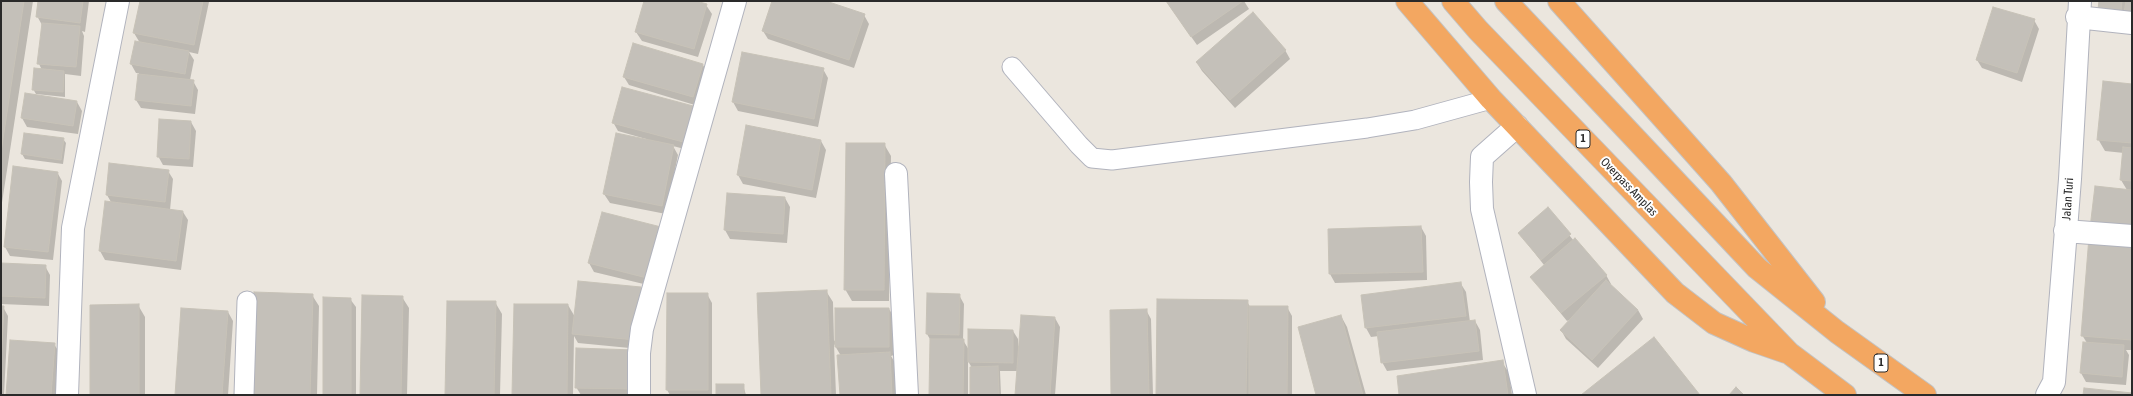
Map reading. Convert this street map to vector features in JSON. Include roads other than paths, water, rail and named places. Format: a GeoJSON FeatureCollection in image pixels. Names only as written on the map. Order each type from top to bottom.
{"type":"FeatureCollection","features":[{"type":"Feature","properties":{"kind":"highway"},"geometry":{"type":"LineString","coordinates":[[1407,1],[1491,99],[1674,293],[1714,323],[1754,341],[1790,353]]}},
{"type":"Feature","properties":{"kind":"highway","name":"Overpass Amplas"},"geometry":{"type":"LineString","coordinates":[[1453,1],[1478,30],[1790,353]]}},
{"type":"Feature","properties":{"kind":"highway","name":"1"},"geometry":{"type":"LineString","coordinates":[[1506,1],[1757,268],[1836,332],[1925,395]]}},
{"type":"Feature","properties":{"kind":"highway"},"geometry":{"type":"LineString","coordinates":[[1559,1],[1721,183],[1836,332]]}},
{"type":"Feature","properties":{"kind":"highway","name":"1"},"geometry":{"type":"LineString","coordinates":[[1790,353],[1845,395]]}},
{"type":"Feature","properties":{"kind":"street"},"geometry":{"type":"LineString","coordinates":[[67,395],[73,228],[118,1]]}},
{"type":"Feature","properties":{"kind":"street"},"geometry":{"type":"LineString","coordinates":[[639,395],[639,354],[642,329],[735,1]]}},
{"type":"Feature","properties":{"kind":"street"},"geometry":{"type":"LineString","coordinates":[[2078,9],[2132,23]]}},
{"type":"Feature","properties":{"kind":"street","name":"Jalan Turi"},"geometry":{"type":"LineString","coordinates":[[2047,395],[2054,382],[2065,232],[2078,9]]}},
{"type":"Feature","properties":{"kind":"street"},"geometry":{"type":"LineString","coordinates":[[1517,126],[1482,157],[1481,182],[1482,209],[1525,395]]}},
{"type":"Feature","properties":{"kind":"street"},"geometry":{"type":"LineString","coordinates":[[896,174],[907,395]]}},
{"type":"Feature","properties":{"kind":"street"},"geometry":{"type":"LineString","coordinates":[[2065,232],[2132,236]]}},
{"type":"Feature","properties":{"kind":"lane"},"geometry":{"type":"LineString","coordinates":[[1012,67],[1092,158],[1112,160],[1374,127],[1415,120],[1491,99]]}},
{"type":"Feature","properties":{"kind":"lane"},"geometry":{"type":"LineString","coordinates":[[244,395],[247,301]]}}]}
